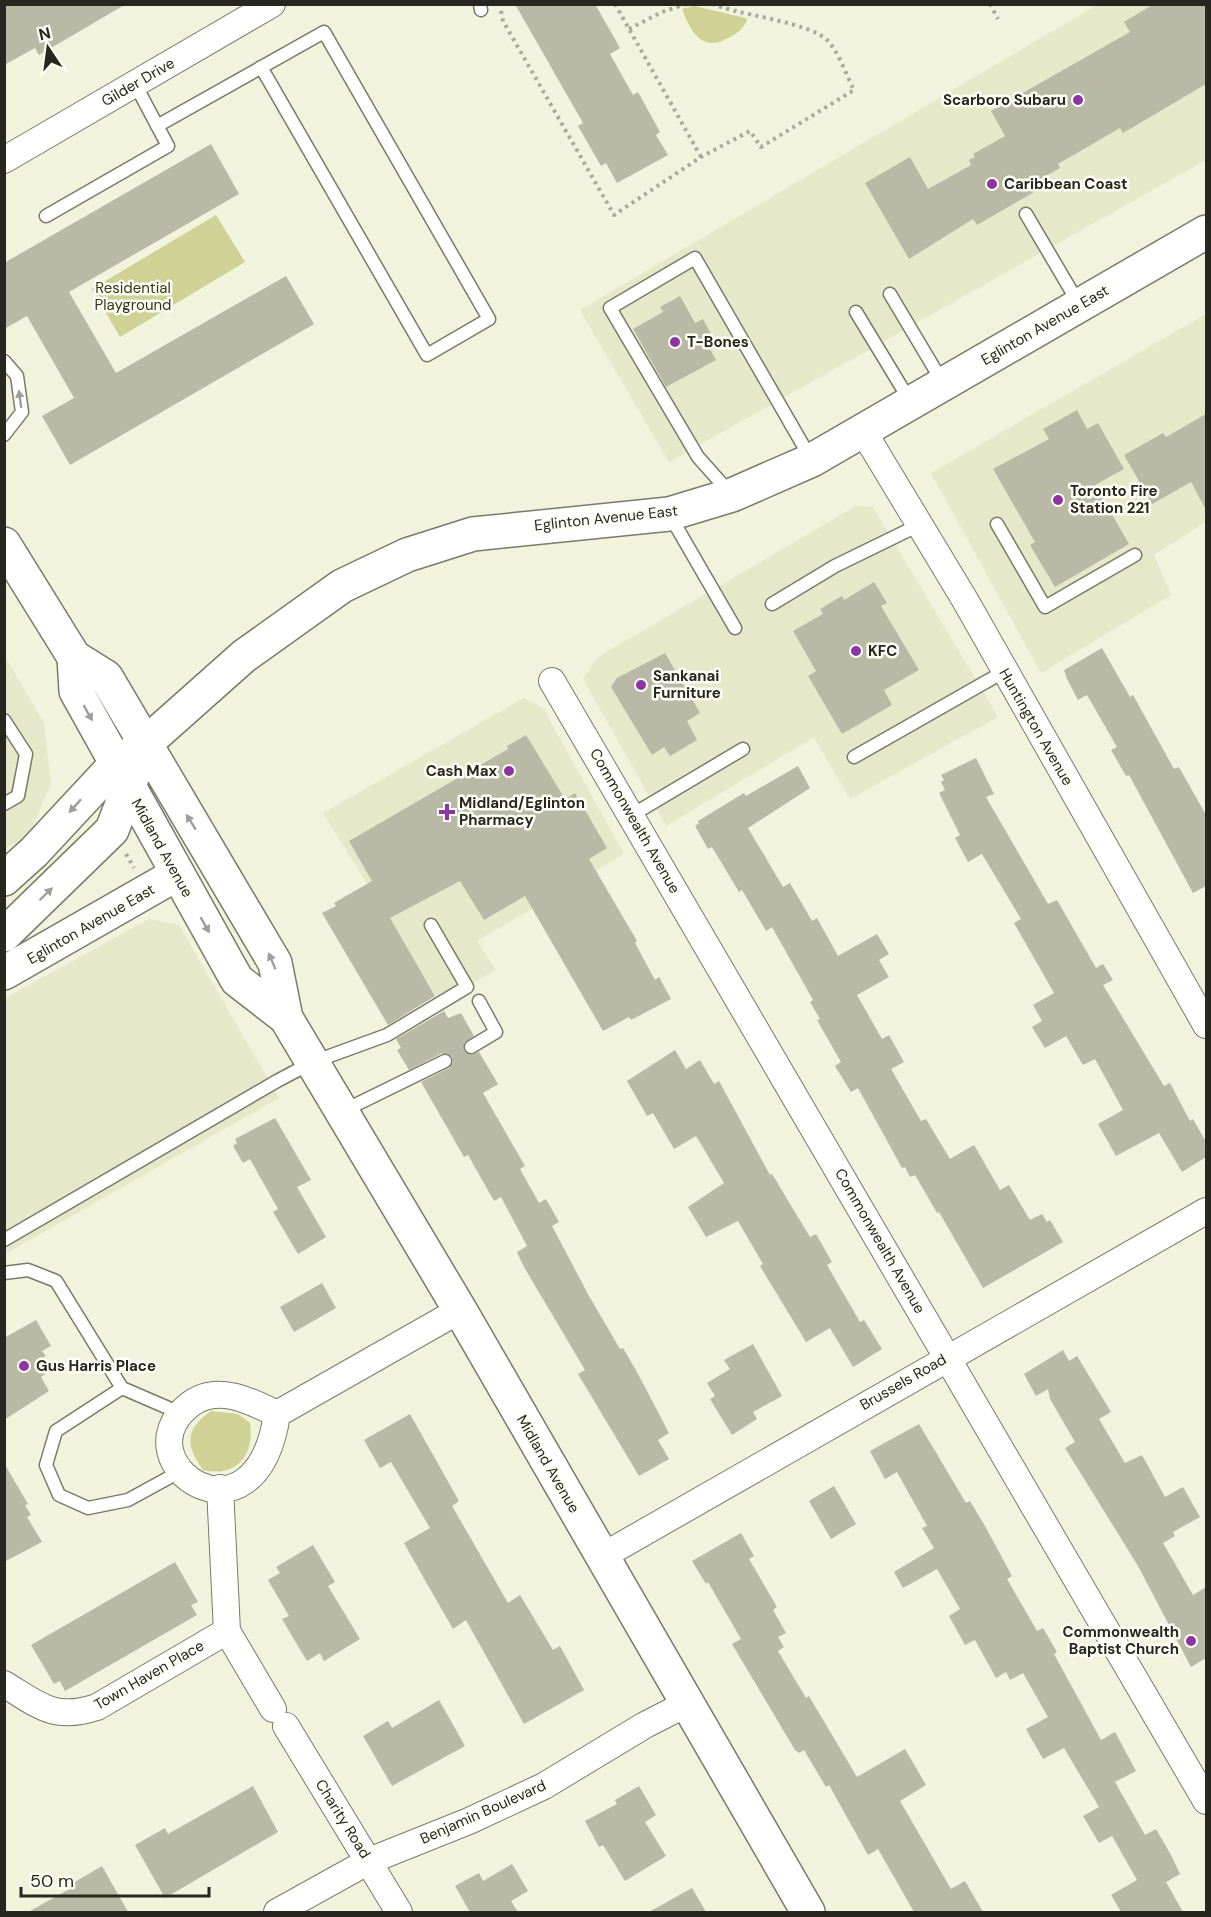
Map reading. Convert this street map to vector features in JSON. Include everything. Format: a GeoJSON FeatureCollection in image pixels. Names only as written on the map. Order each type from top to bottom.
{"type":"FeatureCollection","features":[{"type":"Feature","properties":{"kind":"main road","name":"Eglinton Avenue East"},"geometry":{"type":"LineString","coordinates":[[4,879],[122,776],[145,744],[244,656],[342,586],[379,567],[473,534],[669,514],[732,495],[812,460],[1080,305],[1205,237]]}},
{"type":"Feature","properties":{"kind":"main road","name":"Midland Avenue"},"geometry":{"type":"LineString","coordinates":[[4,544],[74,657],[106,677],[275,963],[286,1018],[460,1310],[808,1912]]}},
{"type":"Feature","properties":{"kind":"main road","name":"Midland Avenue"},"geometry":{"type":"LineString","coordinates":[[74,657],[76,691],[237,980],[286,1018]]}},
{"type":"Feature","properties":{"kind":"main road","name":"Eglinton Avenue East"},"geometry":{"type":"LineString","coordinates":[[4,935],[112,830],[122,776]]}},
{"type":"Feature","properties":{"kind":"main road","name":"Eglinton Avenue East"},"geometry":{"type":"LineString","coordinates":[[4,973],[177,874]]}},
{"type":"Feature","properties":{"kind":"street","name":"Gilder Drive"},"geometry":{"type":"LineString","coordinates":[[4,160],[272,4]]}},
{"type":"Feature","properties":{"kind":"street","name":"Huntington Avenue"},"geometry":{"type":"LineString","coordinates":[[863,431],[1005,671],[1206,1025]]}},
{"type":"Feature","properties":{"kind":"street","name":"Commonwealth Avenue"},"geometry":{"type":"LineString","coordinates":[[552,681],[1206,1801]]}},
{"type":"Feature","properties":{"kind":"street","name":"Brussels Road"},"geometry":{"type":"LineString","coordinates":[[601,1557],[1206,1211]]}},
{"type":"Feature","properties":{"kind":"street"},"geometry":{"type":"LineString","coordinates":[[277,1414],[460,1310]]}},
{"type":"Feature","properties":{"kind":"street"},"geometry":{"type":"LineString","coordinates":[[211,1395],[230,1395],[277,1414],[274,1434],[257,1472],[232,1487],[208,1489],[186,1479],[168,1444],[171,1426],[180,1413],[195,1400],[211,1395]]}},
{"type":"Feature","properties":{"kind":"street"},"geometry":{"type":"LineString","coordinates":[[220,1488],[227,1631]]}},
{"type":"Feature","properties":{"kind":"street","name":"Town Haven Place"},"geometry":{"type":"LineString","coordinates":[[4,1684],[49,1711],[75,1714],[97,1707],[227,1631]]}},
{"type":"Feature","properties":{"kind":"street","name":"Charity Road"},"geometry":{"type":"LineString","coordinates":[[227,1631],[399,1912]]}},
{"type":"Feature","properties":{"kind":"street","name":"Benjamin Boulevard"},"geometry":{"type":"LineString","coordinates":[[277,1912],[369,1861],[469,1821],[544,1786],[645,1725],[686,1704]]}},
{"type":"Feature","properties":{"kind":"lane"},"geometry":{"type":"LineString","coordinates":[[158,126],[261,67],[324,32],[489,319],[427,355],[261,67]]}},
{"type":"Feature","properties":{"kind":"lane"},"geometry":{"type":"LineString","coordinates":[[46,216],[168,146],[135,84]]}},
{"type":"Feature","properties":{"kind":"lane"},"geometry":{"type":"LineString","coordinates":[[1026,214],[1080,305]]}},
{"type":"Feature","properties":{"kind":"lane"},"geometry":{"type":"LineString","coordinates":[[732,495],[699,457],[610,308],[695,258],[812,460]]}},
{"type":"Feature","properties":{"kind":"lane"},"geometry":{"type":"LineString","coordinates":[[890,294],[943,384]]}},
{"type":"Feature","properties":{"kind":"lane"},"geometry":{"type":"LineString","coordinates":[[856,312],[910,402]]}},
{"type":"Feature","properties":{"kind":"lane"},"geometry":{"type":"LineString","coordinates":[[4,361],[17,376],[21,412],[4,435]]}},
{"type":"Feature","properties":{"kind":"lane"},"geometry":{"type":"LineString","coordinates":[[669,514],[735,628]]}},
{"type":"Feature","properties":{"kind":"lane"},"geometry":{"type":"LineString","coordinates":[[997,524],[1045,607],[1135,555]]}},
{"type":"Feature","properties":{"kind":"lane"},"geometry":{"type":"LineString","coordinates":[[772,604],[835,566],[919,525]]}},
{"type":"Feature","properties":{"kind":"lane"},"geometry":{"type":"LineString","coordinates":[[854,757],[1005,671]]}},
{"type":"Feature","properties":{"kind":"lane"},"geometry":{"type":"LineString","coordinates":[[4,720],[26,754],[18,796],[4,804]]}},
{"type":"Feature","properties":{"kind":"lane"},"geometry":{"type":"LineString","coordinates":[[632,815],[743,749]]}},
{"type":"Feature","properties":{"kind":"lane"},"geometry":{"type":"LineString","coordinates":[[4,1240],[313,1062],[387,1035],[467,987],[431,925]]}},
{"type":"Feature","properties":{"kind":"lane"},"geometry":{"type":"LineString","coordinates":[[471,1047],[496,1032],[478,1001]]}},
{"type":"Feature","properties":{"kind":"lane"},"geometry":{"type":"LineString","coordinates":[[342,1111],[446,1060]]}},
{"type":"Feature","properties":{"kind":"lane"},"geometry":{"type":"LineString","coordinates":[[4,1273],[28,1270],[56,1281],[122,1388],[180,1413]]}},
{"type":"Feature","properties":{"kind":"lane"},"geometry":{"type":"LineString","coordinates":[[122,1388],[56,1431],[46,1465],[59,1495],[88,1508],[128,1500],[181,1472]]}},
{"type":"Feature","properties":{"kind":"path"},"geometry":{"type":"LineString","coordinates":[[499,4],[504,21],[614,215],[701,158],[750,131],[761,147],[854,90],[827,40],[809,29],[712,4]]}},
{"type":"Feature","properties":{"kind":"path"},"geometry":{"type":"LineString","coordinates":[[615,4],[701,158]]}},
{"type":"Feature","properties":{"kind":"path"},"geometry":{"type":"LineString","coordinates":[[629,29],[676,5],[686,4]]}},
{"type":"Feature","properties":{"kind":"path"},"geometry":{"type":"LineString","coordinates":[[990,4],[998,19]]}},
{"type":"Feature","properties":{"kind":"shaded area"},"geometry":{"type":"Polygon","coordinates":[[[1097,5],[1206,5],[1206,160],[669,462],[580,310],[1097,5]]]}},
{"type":"Feature","properties":{"kind":"shaded area"},"geometry":{"type":"Polygon","coordinates":[[[1206,314],[1206,522],[1154,555],[1171,595],[1041,673],[931,473],[1206,314]]]}},
{"type":"Feature","properties":{"kind":"shaded area"},"geometry":{"type":"Polygon","coordinates":[[[856,506],[873,507],[998,717],[850,799],[814,737],[666,826],[583,679],[598,657],[856,506]]]}},
{"type":"Feature","properties":{"kind":"shaded area"},"geometry":{"type":"Polygon","coordinates":[[[4,655],[44,723],[51,783],[29,835],[5,849],[4,655]]]}},
{"type":"Feature","properties":{"kind":"shaded area"},"geometry":{"type":"Polygon","coordinates":[[[524,698],[543,708],[624,854],[477,941],[496,970],[440,1002],[323,813],[524,698]]]}},
{"type":"Feature","properties":{"kind":"shaded area"},"geometry":{"type":"Polygon","coordinates":[[[149,919],[179,925],[279,1098],[5,1254],[5,998],[149,919]]]}},
{"type":"Feature","properties":{"kind":"green space"},"geometry":{"type":"Polygon","coordinates":[[[694,6],[746,18],[747,21],[741,30],[732,36],[710,43],[698,37],[685,17],[682,9],[694,6]]]}},
{"type":"Feature","properties":{"kind":"green space","name":"Residential Playground"},"geometry":{"type":"Polygon","coordinates":[[[216,215],[245,262],[120,337],[92,289],[216,215]]]}},
{"type":"Feature","properties":{"kind":"green space"},"geometry":{"type":"Polygon","coordinates":[[[211,1411],[238,1414],[250,1423],[251,1435],[246,1454],[241,1462],[225,1471],[203,1470],[191,1445],[190,1438],[196,1424],[211,1411]]]}},
{"type":"Feature","properties":{"kind":"building"},"geometry":{"type":"Polygon","coordinates":[[[4,4],[126,4],[39,55],[35,48],[4,65],[4,4]]]}},
{"type":"Feature","properties":{"kind":"building"},"geometry":{"type":"Polygon","coordinates":[[[515,4],[595,4],[620,48],[610,54],[633,95],[638,92],[660,132],[656,135],[668,155],[617,183],[606,163],[601,166],[578,126],[583,123],[515,4]]]}},
{"type":"Feature","properties":{"kind":"building"},"geometry":{"type":"Polygon","coordinates":[[[1154,4],[1206,4],[1206,84],[1123,133],[1120,128],[1058,164],[1060,168],[1030,185],[1034,192],[977,225],[973,219],[909,259],[865,183],[910,157],[928,189],[971,165],[969,160],[975,157],[973,154],[1005,136],[991,111],[1130,32],[1124,22],[1154,4]]]}},
{"type":"Feature","properties":{"kind":"building"},"geometry":{"type":"Polygon","coordinates":[[[211,144],[239,194],[69,292],[116,373],[286,276],[314,324],[70,465],[42,416],[74,398],[27,316],[4,329],[4,263],[211,144]]]}},
{"type":"Feature","properties":{"kind":"building","name":"T-Bones"},"geometry":{"type":"Polygon","coordinates":[[[680,296],[695,323],[703,319],[714,340],[707,344],[716,360],[666,387],[633,329],[663,312],[660,307],[680,296]]]}},
{"type":"Feature","properties":{"kind":"building","name":"Toronto Fire Station 221"},"geometry":{"type":"Polygon","coordinates":[[[1077,410],[1087,429],[1098,423],[1124,469],[1095,485],[1129,544],[1055,587],[1030,545],[1035,542],[993,469],[1049,439],[1043,429],[1077,410]]]}},
{"type":"Feature","properties":{"kind":"building"},"geometry":{"type":"Polygon","coordinates":[[[1206,414],[1206,510],[1191,482],[1152,504],[1124,455],[1163,433],[1166,437],[1206,414]]]}},
{"type":"Feature","properties":{"kind":"building","name":"KFC"},"geometry":{"type":"Polygon","coordinates":[[[874,582],[887,603],[881,606],[919,670],[884,690],[892,705],[842,734],[808,676],[816,671],[793,631],[823,614],[820,609],[842,596],[844,600],[874,582]]]}},
{"type":"Feature","properties":{"kind":"building"},"geometry":{"type":"Polygon","coordinates":[[[1102,648],[1130,697],[1133,695],[1174,769],[1179,767],[1206,815],[1206,886],[1193,893],[1129,775],[1126,776],[1111,750],[1117,747],[1087,695],[1078,700],[1067,679],[1064,670],[1102,648]]]}},
{"type":"Feature","properties":{"kind":"building"},"geometry":{"type":"Polygon","coordinates":[[[665,653],[700,713],[687,721],[697,740],[670,756],[664,747],[652,755],[611,687],[617,678],[665,653]]]}},
{"type":"Feature","properties":{"kind":"building"},"geometry":{"type":"Polygon","coordinates":[[[526,735],[565,799],[575,793],[607,848],[589,859],[637,941],[635,943],[655,980],[659,977],[671,999],[631,1020],[629,1017],[603,1031],[525,896],[484,920],[460,881],[390,918],[435,996],[388,1025],[322,913],[336,906],[334,903],[372,881],[349,841],[508,749],[507,746],[526,735]]]}},
{"type":"Feature","properties":{"kind":"building"},"geometry":{"type":"Polygon","coordinates":[[[976,758],[994,794],[986,797],[1048,904],[1057,900],[1096,968],[1103,964],[1113,980],[1103,985],[1164,1086],[1170,1083],[1190,1121],[1193,1119],[1206,1142],[1206,1157],[1182,1172],[1159,1133],[1116,1156],[1098,1124],[1123,1110],[1095,1059],[1083,1065],[1066,1036],[1045,1048],[1032,1027],[1042,1021],[1033,1005],[1054,993],[1014,923],[1021,919],[982,854],[968,862],[955,838],[960,835],[939,793],[945,790],[941,782],[944,780],[941,775],[976,758]]]}},
{"type":"Feature","properties":{"kind":"building"},"geometry":{"type":"Polygon","coordinates":[[[798,766],[810,788],[748,828],[783,887],[790,883],[812,921],[817,918],[838,956],[877,934],[889,954],[879,960],[889,977],[857,995],[882,1039],[889,1035],[904,1062],[891,1069],[921,1121],[926,1119],[950,1159],[974,1145],[1000,1190],[1009,1185],[1030,1220],[1042,1214],[1047,1222],[1050,1220],[1063,1242],[983,1288],[915,1175],[910,1177],[905,1167],[902,1168],[858,1088],[851,1092],[835,1066],[841,1062],[817,1020],[820,1019],[810,1002],[813,1000],[772,927],[766,931],[742,890],[739,892],[712,847],[708,849],[695,826],[699,823],[698,821],[744,793],[746,796],[798,766]]]}},
{"type":"Feature","properties":{"kind":"building"},"geometry":{"type":"Polygon","coordinates":[[[444,1011],[448,1018],[461,1013],[474,1036],[464,1043],[464,1051],[471,1055],[479,1052],[498,1084],[483,1093],[525,1166],[520,1169],[539,1203],[546,1199],[559,1222],[552,1226],[589,1296],[620,1349],[623,1348],[669,1433],[658,1440],[669,1459],[639,1476],[578,1374],[585,1370],[524,1267],[517,1252],[527,1246],[501,1197],[494,1201],[468,1155],[464,1157],[421,1082],[449,1068],[453,1062],[452,1057],[442,1053],[409,1070],[397,1050],[401,1048],[396,1039],[444,1011]]]}},
{"type":"Feature","properties":{"kind":"building"},"geometry":{"type":"Polygon","coordinates":[[[675,1050],[686,1069],[700,1060],[714,1084],[719,1081],[770,1175],[772,1174],[810,1237],[816,1234],[832,1262],[827,1265],[860,1322],[864,1320],[882,1349],[853,1367],[830,1328],[806,1342],[760,1266],[763,1264],[738,1221],[706,1237],[688,1207],[724,1183],[696,1136],[674,1149],[653,1113],[647,1116],[627,1081],[675,1050]]]}},
{"type":"Feature","properties":{"kind":"building"},"geometry":{"type":"Polygon","coordinates":[[[275,1118],[311,1180],[297,1187],[326,1237],[298,1254],[273,1212],[278,1209],[250,1159],[243,1163],[233,1146],[237,1143],[235,1139],[275,1118]]]}},
{"type":"Feature","properties":{"kind":"building"},"geometry":{"type":"Polygon","coordinates":[[[322,1283],[336,1308],[294,1332],[280,1307],[322,1283]]]}},
{"type":"Feature","properties":{"kind":"building","name":"Gus Harris Place"},"geometry":{"type":"Polygon","coordinates":[[[36,1320],[51,1346],[42,1351],[46,1356],[40,1359],[48,1372],[41,1377],[49,1391],[4,1420],[4,1338],[36,1320]]]}},
{"type":"Feature","properties":{"kind":"building"},"geometry":{"type":"Polygon","coordinates":[[[753,1344],[782,1396],[753,1412],[757,1419],[732,1435],[710,1399],[715,1396],[707,1383],[730,1369],[724,1360],[753,1344]]]}},
{"type":"Feature","properties":{"kind":"building"},"geometry":{"type":"Polygon","coordinates":[[[1063,1350],[1069,1361],[1077,1356],[1111,1412],[1099,1419],[1125,1463],[1142,1455],[1165,1497],[1183,1487],[1200,1517],[1173,1532],[1175,1536],[1163,1543],[1193,1595],[1206,1587],[1206,1658],[1191,1667],[1138,1566],[1065,1448],[1075,1442],[1050,1399],[1048,1389],[1036,1396],[1024,1374],[1063,1350]]]}},
{"type":"Feature","properties":{"kind":"building"},"geometry":{"type":"Polygon","coordinates":[[[410,1414],[459,1501],[452,1506],[508,1603],[520,1595],[553,1650],[560,1646],[584,1690],[524,1724],[466,1620],[453,1629],[404,1543],[430,1528],[391,1462],[380,1468],[364,1440],[410,1414]]]}},
{"type":"Feature","properties":{"kind":"building"},"geometry":{"type":"Polygon","coordinates":[[[919,1424],[966,1503],[970,1501],[985,1526],[1012,1576],[1007,1579],[1037,1631],[1043,1628],[1057,1652],[1054,1654],[1101,1740],[1115,1732],[1136,1771],[1115,1782],[1145,1835],[1156,1829],[1171,1855],[1180,1874],[1166,1882],[1183,1912],[1121,1912],[1111,1895],[1137,1880],[1112,1836],[1099,1843],[1083,1816],[1099,1807],[1064,1748],[1043,1759],[1026,1729],[1048,1717],[1023,1673],[1010,1680],[1006,1672],[996,1678],[975,1640],[965,1645],[949,1616],[960,1609],[937,1569],[903,1588],[894,1572],[934,1548],[922,1528],[927,1526],[897,1472],[885,1479],[870,1451],[919,1424]]]}},
{"type":"Feature","properties":{"kind":"building"},"geometry":{"type":"Polygon","coordinates":[[[4,1463],[28,1504],[25,1505],[31,1515],[27,1517],[42,1542],[4,1562],[4,1463]]]}},
{"type":"Feature","properties":{"kind":"building"},"geometry":{"type":"Polygon","coordinates":[[[834,1486],[856,1524],[831,1539],[809,1501],[834,1486]]]}},
{"type":"Feature","properties":{"kind":"building"},"geometry":{"type":"Polygon","coordinates":[[[741,1533],[754,1556],[749,1559],[777,1607],[773,1610],[786,1633],[778,1637],[784,1647],[778,1651],[806,1698],[809,1696],[857,1777],[905,1749],[926,1785],[900,1801],[951,1889],[965,1881],[983,1912],[914,1912],[878,1849],[868,1855],[829,1785],[826,1787],[804,1750],[799,1753],[795,1750],[732,1644],[741,1639],[708,1582],[706,1584],[692,1561],[741,1533]]]}},
{"type":"Feature","properties":{"kind":"building"},"geometry":{"type":"Polygon","coordinates":[[[313,1545],[335,1582],[328,1586],[360,1639],[324,1661],[320,1653],[307,1661],[282,1619],[289,1616],[268,1580],[280,1573],[276,1567],[313,1545]]]}},
{"type":"Feature","properties":{"kind":"building"},"geometry":{"type":"Polygon","coordinates":[[[175,1562],[198,1602],[191,1605],[197,1615],[65,1691],[60,1681],[54,1684],[31,1645],[175,1562]]]}},
{"type":"Feature","properties":{"kind":"building"},"geometry":{"type":"Polygon","coordinates":[[[439,1700],[465,1746],[392,1786],[363,1736],[388,1721],[392,1728],[439,1700]]]}},
{"type":"Feature","properties":{"kind":"building"},"geometry":{"type":"Polygon","coordinates":[[[253,1786],[278,1832],[165,1898],[135,1845],[165,1828],[168,1834],[253,1786]]]}},
{"type":"Feature","properties":{"kind":"building"},"geometry":{"type":"Polygon","coordinates":[[[639,1786],[656,1815],[645,1822],[666,1856],[625,1881],[603,1845],[599,1847],[585,1821],[617,1804],[615,1800],[639,1786]]]}},
{"type":"Feature","properties":{"kind":"building"},"geometry":{"type":"Polygon","coordinates":[[[512,1864],[528,1891],[511,1901],[518,1912],[470,1912],[455,1886],[479,1873],[483,1881],[512,1864]]]}},
{"type":"Feature","properties":{"kind":"building"},"geometry":{"type":"Polygon","coordinates":[[[102,1866],[128,1912],[28,1912],[75,1886],[73,1883],[102,1866]]]}},
{"type":"Feature","properties":{"kind":"building"},"geometry":{"type":"Polygon","coordinates":[[[692,1888],[706,1912],[649,1912],[692,1888]]]}},
{"type":"Feature","properties":{"kind":"place","name":"Scarboro Subaru"},"geometry":{"type":"Point","coordinates":[1078,100]}},
{"type":"Feature","properties":{"kind":"place","name":"Caribbean Coast"},"geometry":{"type":"Point","coordinates":[992,184]}},
{"type":"Feature","properties":{"kind":"place","name":"T-Bones"},"geometry":{"type":"Point","coordinates":[675,342]}},
{"type":"Feature","properties":{"kind":"place","name":"Toronto Fire Station 221"},"geometry":{"type":"Point","coordinates":[1058,500]}},
{"type":"Feature","properties":{"kind":"place","name":"KFC"},"geometry":{"type":"Point","coordinates":[856,651]}},
{"type":"Feature","properties":{"kind":"place","name":"Sankanai Furniture"},"geometry":{"type":"Point","coordinates":[641,685]}},
{"type":"Feature","properties":{"kind":"place","name":"Cash Max"},"geometry":{"type":"Point","coordinates":[509,771]}},
{"type":"Feature","properties":{"kind":"place","name":"Midland/Eglinton Pharmacy"},"geometry":{"type":"Point","coordinates":[447,812]}},
{"type":"Feature","properties":{"kind":"place","name":"Gus Harris Place"},"geometry":{"type":"Point","coordinates":[24,1366]}},
{"type":"Feature","properties":{"kind":"place","name":"Commonwealth Baptist Church"},"geometry":{"type":"Point","coordinates":[1191,1641]}}]}
